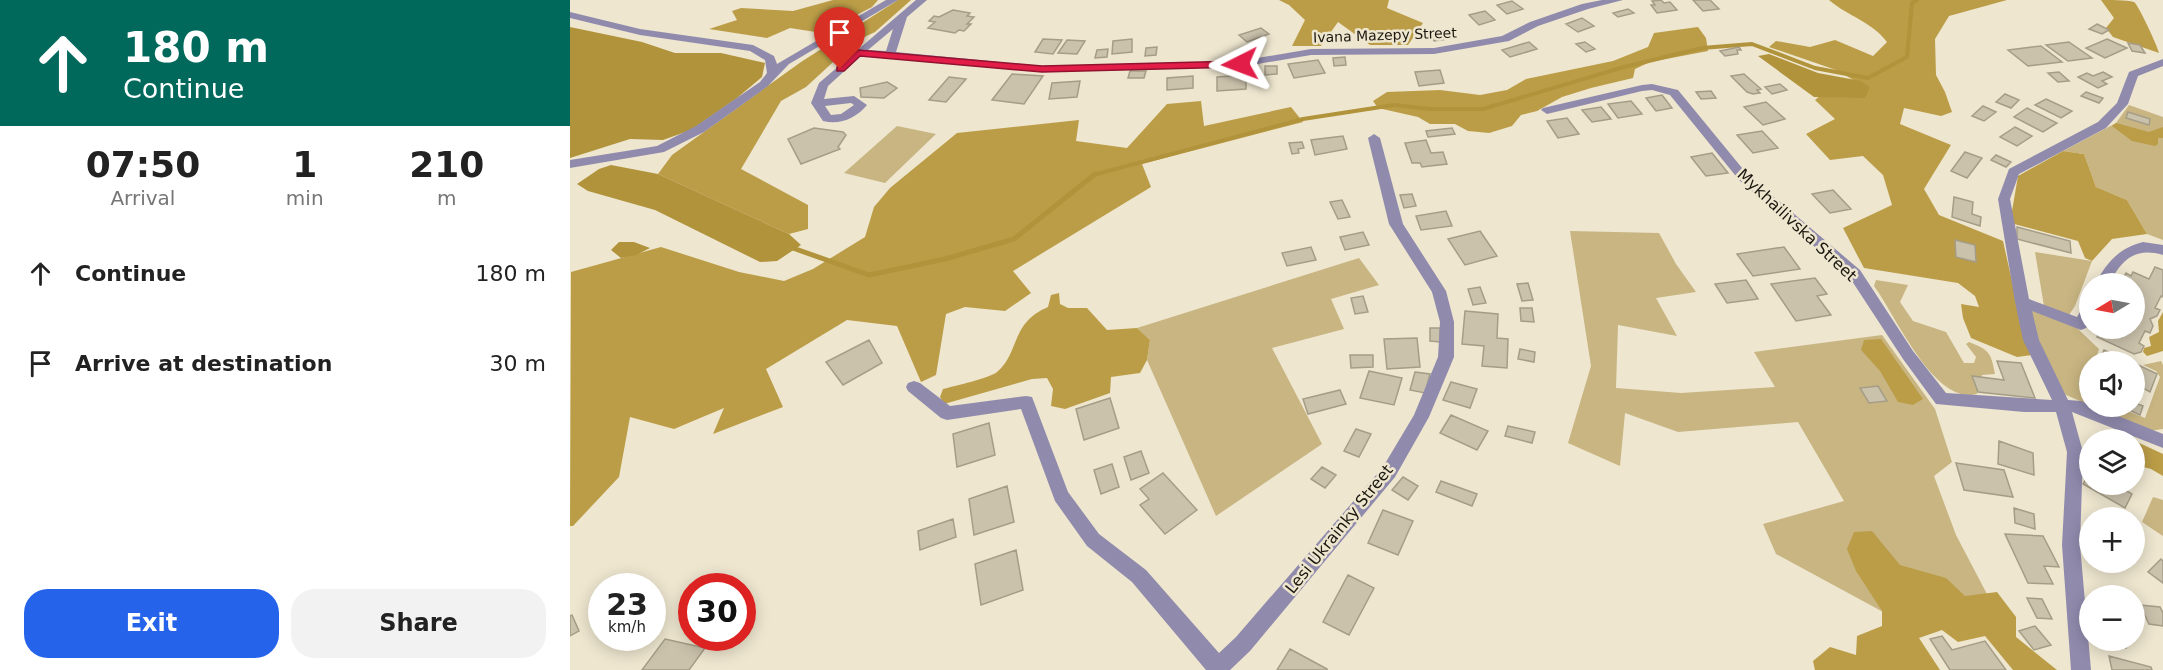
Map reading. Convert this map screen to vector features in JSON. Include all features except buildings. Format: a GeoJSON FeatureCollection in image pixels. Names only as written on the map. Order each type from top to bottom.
{"type":"FeatureCollection","features":[{"type":"Feature","properties":{"kind":"street"},"geometry":{"type":"LineString","coordinates":[[570,164],[660,149],[700,129],[764,84],[785,62],[893,0]]}},
{"type":"Feature","properties":{"kind":"street"},"geometry":{"type":"LineString","coordinates":[[817,103],[823,85],[922,0]]}},
{"type":"Feature","properties":{"kind":"street","name":"Ivana Mazepy Street"},"geometry":{"type":"LineString","coordinates":[[858,53],[1042,69],[1240,64],[1311,52],[1332,51],[1434,51],[1505,39],[1534,24],[1586,6],[1618,0]]}},
{"type":"Feature","properties":{"kind":"street"},"geometry":{"type":"LineString","coordinates":[[571,15],[640,32],[753,48],[770,58],[773,73]]}},
{"type":"Feature","properties":{"kind":"street"},"geometry":{"type":"LineString","coordinates":[[890,55],[902,16]]}},
{"type":"Feature","properties":{"kind":"street"},"geometry":{"type":"LineString","coordinates":[[2081,670],[2071,545],[2075,452],[2062,404],[2031,340],[2004,199],[2013,172],[2102,125],[2121,104],[2133,74],[2163,62]]}},
{"type":"Feature","properties":{"kind":"street","name":"Mykhailivska Street"},"geometry":{"type":"LineString","coordinates":[[1547,110],[1642,88],[1652,87],[1674,92],[1743,177],[1855,274],[1908,355],[1942,399],[2024,406],[2062,404]]}},
{"type":"Feature","properties":{"kind":"street","name":"Lesi Ukrainky Street"},"geometry":{"type":"LineString","coordinates":[[1217,668],[1243,644],[1389,472],[1421,417],[1446,357],[1448,322],[1439,291],[1396,224],[1374,138]]}},
{"type":"Feature","properties":{"kind":"street"},"geometry":{"type":"LineString","coordinates":[[2107,273],[2110,267],[2126,252],[2143,246],[2156,246],[2163,250]]}},
{"type":"Feature","properties":{"kind":"street"},"geometry":{"type":"LineString","coordinates":[[2022,302],[2079,323]]}},
{"type":"Feature","properties":{"kind":"street"},"geometry":{"type":"LineString","coordinates":[[914,387],[947,413],[1026,402],[1061,496],[1093,540],[1139,576],[1217,668]]}},
{"type":"Feature","properties":{"kind":"street"},"geometry":{"type":"LineString","coordinates":[[2062,404],[2075,406],[2163,441]]}},
{"type":"Feature","properties":{"kind":"shaded area"},"geometry":{"type":"Polygon","coordinates":[[[833,0],[878,0],[872,7],[822,33],[790,28],[767,38],[709,29],[737,20],[732,11],[741,8],[793,11],[833,0]]]}},
{"type":"Feature","properties":{"kind":"shaded area"},"geometry":{"type":"Polygon","coordinates":[[[898,0],[911,0],[875,32],[856,41],[806,87],[781,101],[741,169],[808,205],[808,229],[789,234],[658,174],[672,155],[801,62],[898,0]]]}},
{"type":"Feature","properties":{"kind":"shaded area"},"geometry":{"type":"Polygon","coordinates":[[[1279,0],[1389,0],[1387,8],[1423,23],[1408,45],[1370,45],[1338,22],[1321,46],[1292,46],[1305,20],[1289,5],[1279,0]]]}},
{"type":"Feature","properties":{"kind":"shaded area"},"geometry":{"type":"Polygon","coordinates":[[[1829,0],[2007,0],[1949,16],[1935,39],[1936,75],[1952,112],[1941,116],[1904,108],[1900,124],[1951,145],[1924,189],[1939,215],[2003,241],[2022,326],[2032,355],[2017,357],[1971,338],[1963,318],[1961,304],[1979,307],[1975,296],[1958,283],[1864,268],[1843,228],[1892,205],[1883,175],[1863,156],[1830,160],[1806,134],[1835,119],[1815,100],[1825,92],[1864,86],[1836,70],[1769,47],[1776,41],[1810,47],[1835,40],[1873,56],[1887,42],[1874,29],[1829,0]]]}},
{"type":"Feature","properties":{"kind":"shaded area"},"geometry":{"type":"Polygon","coordinates":[[[2101,0],[2134,2],[2148,26],[2159,53],[2113,37],[2106,28],[2114,18],[2101,0]]]}},
{"type":"Feature","properties":{"kind":"shaded area"},"geometry":{"type":"Polygon","coordinates":[[[570,27],[642,42],[675,53],[721,53],[765,63],[762,77],[737,98],[691,130],[663,140],[630,139],[570,158],[570,27]]]}},
{"type":"Feature","properties":{"kind":"shaded area"},"geometry":{"type":"Polygon","coordinates":[[[1698,27],[1706,38],[1708,51],[1650,62],[1635,69],[1633,78],[1562,97],[1537,111],[1521,115],[1512,126],[1489,133],[1468,131],[1455,124],[1430,124],[1418,117],[1378,108],[1373,101],[1387,92],[1440,90],[1480,95],[1507,90],[1526,79],[1613,61],[1648,47],[1654,33],[1698,27]]]}},
{"type":"Feature","properties":{"kind":"shaded area"},"geometry":{"type":"Polygon","coordinates":[[[1769,54],[1818,73],[1861,81],[1870,87],[1865,98],[1814,97],[1758,56],[1769,54]]]}},
{"type":"Feature","properties":{"kind":"shaded area"},"geometry":{"type":"Polygon","coordinates":[[[1201,101],[1204,126],[1291,107],[1303,122],[1142,164],[1151,187],[1013,271],[1031,293],[1005,311],[965,307],[946,314],[936,375],[921,382],[897,326],[847,320],[766,369],[783,407],[713,434],[724,408],[674,429],[630,417],[619,477],[573,526],[570,526],[571,272],[661,247],[739,272],[784,281],[813,269],[865,237],[874,207],[890,188],[957,133],[1079,120],[1076,141],[1127,148],[1167,104],[1201,101]]]}},
{"type":"Feature","properties":{"kind":"shaded area"},"geometry":{"type":"Polygon","coordinates":[[[2129,105],[2163,117],[2163,240],[2147,234],[2127,200],[2096,187],[2084,154],[2063,151],[2116,123],[2129,105]]]}},
{"type":"Feature","properties":{"kind":"shaded area"},"geometry":{"type":"Polygon","coordinates":[[[2116,123],[2149,132],[2163,127],[2163,138],[2158,138],[2158,144],[2155,146],[2132,141],[2112,126],[2116,123]]]}},
{"type":"Feature","properties":{"kind":"shaded area"},"geometry":{"type":"Polygon","coordinates":[[[897,126],[936,134],[885,183],[844,173],[897,126]]]}},
{"type":"Feature","properties":{"kind":"shaded area"},"geometry":{"type":"Polygon","coordinates":[[[2063,151],[2084,154],[2096,187],[2127,200],[2147,234],[2112,239],[2092,261],[2085,258],[2078,241],[2014,224],[2011,217],[2018,176],[2063,151]]]}},
{"type":"Feature","properties":{"kind":"shaded area"},"geometry":{"type":"Polygon","coordinates":[[[611,165],[658,174],[789,234],[801,245],[777,261],[760,262],[655,210],[588,191],[577,184],[599,169],[611,165]]]}},
{"type":"Feature","properties":{"kind":"shaded area"},"geometry":{"type":"Polygon","coordinates":[[[1570,231],[1659,233],[1676,264],[1696,292],[1656,298],[1677,336],[1618,325],[1616,388],[1681,393],[1775,387],[1754,352],[1882,335],[1935,409],[1952,462],[1934,476],[1956,535],[1998,615],[1909,626],[1776,554],[1763,524],[1844,501],[1798,422],[1678,432],[1625,413],[1620,466],[1568,443],[1591,366],[1570,231]]]}},
{"type":"Feature","properties":{"kind":"shaded area"},"geometry":{"type":"Polygon","coordinates":[[[619,242],[634,242],[650,248],[636,255],[621,258],[611,250],[619,242]]]}},
{"type":"Feature","properties":{"kind":"shaded area"},"geometry":{"type":"Polygon","coordinates":[[[2035,252],[2092,261],[2087,273],[2079,273],[2079,295],[2069,315],[2044,306],[2035,252]]]}},
{"type":"Feature","properties":{"kind":"shaded area"},"geometry":{"type":"Polygon","coordinates":[[[1359,258],[1379,285],[1331,299],[1344,329],[1272,348],[1322,444],[1216,516],[1147,360],[1150,340],[1137,328],[1359,258]]]}},
{"type":"Feature","properties":{"kind":"shaded area"},"geometry":{"type":"Polygon","coordinates":[[[1876,280],[1908,285],[1900,302],[1913,321],[1946,332],[1964,363],[1974,363],[1976,357],[1966,344],[1969,342],[1988,353],[1995,374],[1982,375],[1977,394],[1961,394],[1946,386],[1931,372],[1904,336],[1874,286],[1876,280]]]}},
{"type":"Feature","properties":{"kind":"shaded area"},"geometry":{"type":"Polygon","coordinates":[[[1059,293],[1060,304],[1068,308],[1087,308],[1107,330],[1137,328],[1150,340],[1147,360],[1140,373],[1111,377],[1110,393],[1065,409],[1051,406],[1053,389],[1047,378],[1032,379],[944,404],[940,397],[943,389],[997,372],[1009,356],[1027,321],[1048,307],[1051,295],[1059,293]]]}},
{"type":"Feature","properties":{"kind":"shaded area"},"geometry":{"type":"Polygon","coordinates":[[[2028,309],[2076,327],[2079,330],[2079,339],[2089,339],[2099,349],[2098,351],[2079,351],[2079,401],[2064,394],[2033,337],[2028,309]]]}},
{"type":"Feature","properties":{"kind":"shaded area"},"geometry":{"type":"Polygon","coordinates":[[[2163,312],[2163,351],[2147,356],[2144,348],[2151,346],[2149,337],[2159,332],[2158,321],[2163,312]]]}},
{"type":"Feature","properties":{"kind":"shaded area"},"geometry":{"type":"Polygon","coordinates":[[[1881,339],[1923,399],[1913,405],[1898,402],[1880,371],[1861,350],[1864,340],[1881,339]]]}},
{"type":"Feature","properties":{"kind":"shaded area"},"geometry":{"type":"Polygon","coordinates":[[[2161,361],[2163,365],[2163,429],[2149,431],[2116,417],[2145,418],[2160,377],[2156,371],[2145,365],[2161,361]]]}},
{"type":"Feature","properties":{"kind":"shaded area"},"geometry":{"type":"Polygon","coordinates":[[[2145,446],[2163,454],[2163,476],[2145,468],[2145,446]]]}},
{"type":"Feature","properties":{"kind":"shaded area"},"geometry":{"type":"Polygon","coordinates":[[[2153,497],[2163,500],[2163,536],[2145,524],[2145,515],[2153,497]]]}},
{"type":"Feature","properties":{"kind":"shaded area"},"geometry":{"type":"Polygon","coordinates":[[[1872,531],[1900,565],[1946,578],[1965,596],[1997,592],[2016,617],[2016,637],[2057,670],[2013,670],[1985,636],[1958,642],[1942,630],[1919,638],[1940,670],[1815,670],[1813,661],[1830,647],[1856,655],[1857,636],[1882,626],[1882,611],[1856,571],[1847,549],[1854,532],[1872,531]]]}},
{"type":"Feature","properties":{"kind":"waterway"},"geometry":{"type":"LineString","coordinates":[[1094,175],[1303,119],[1394,105],[1430,109],[1483,109],[1624,67],[1702,48],[1752,44],[1815,68],[1868,78],[1907,57],[1912,3],[1917,0]]}},
{"type":"Feature","properties":{"kind":"waterway"},"geometry":{"type":"LineString","coordinates":[[790,247],[869,275],[945,259],[1014,239],[1094,175]]}},
{"type":"Feature","properties":{"kind":"route"},"geometry":{"type":"LineString","coordinates":[[840,69],[858,53],[1042,69],[1240,64]]}}]}
